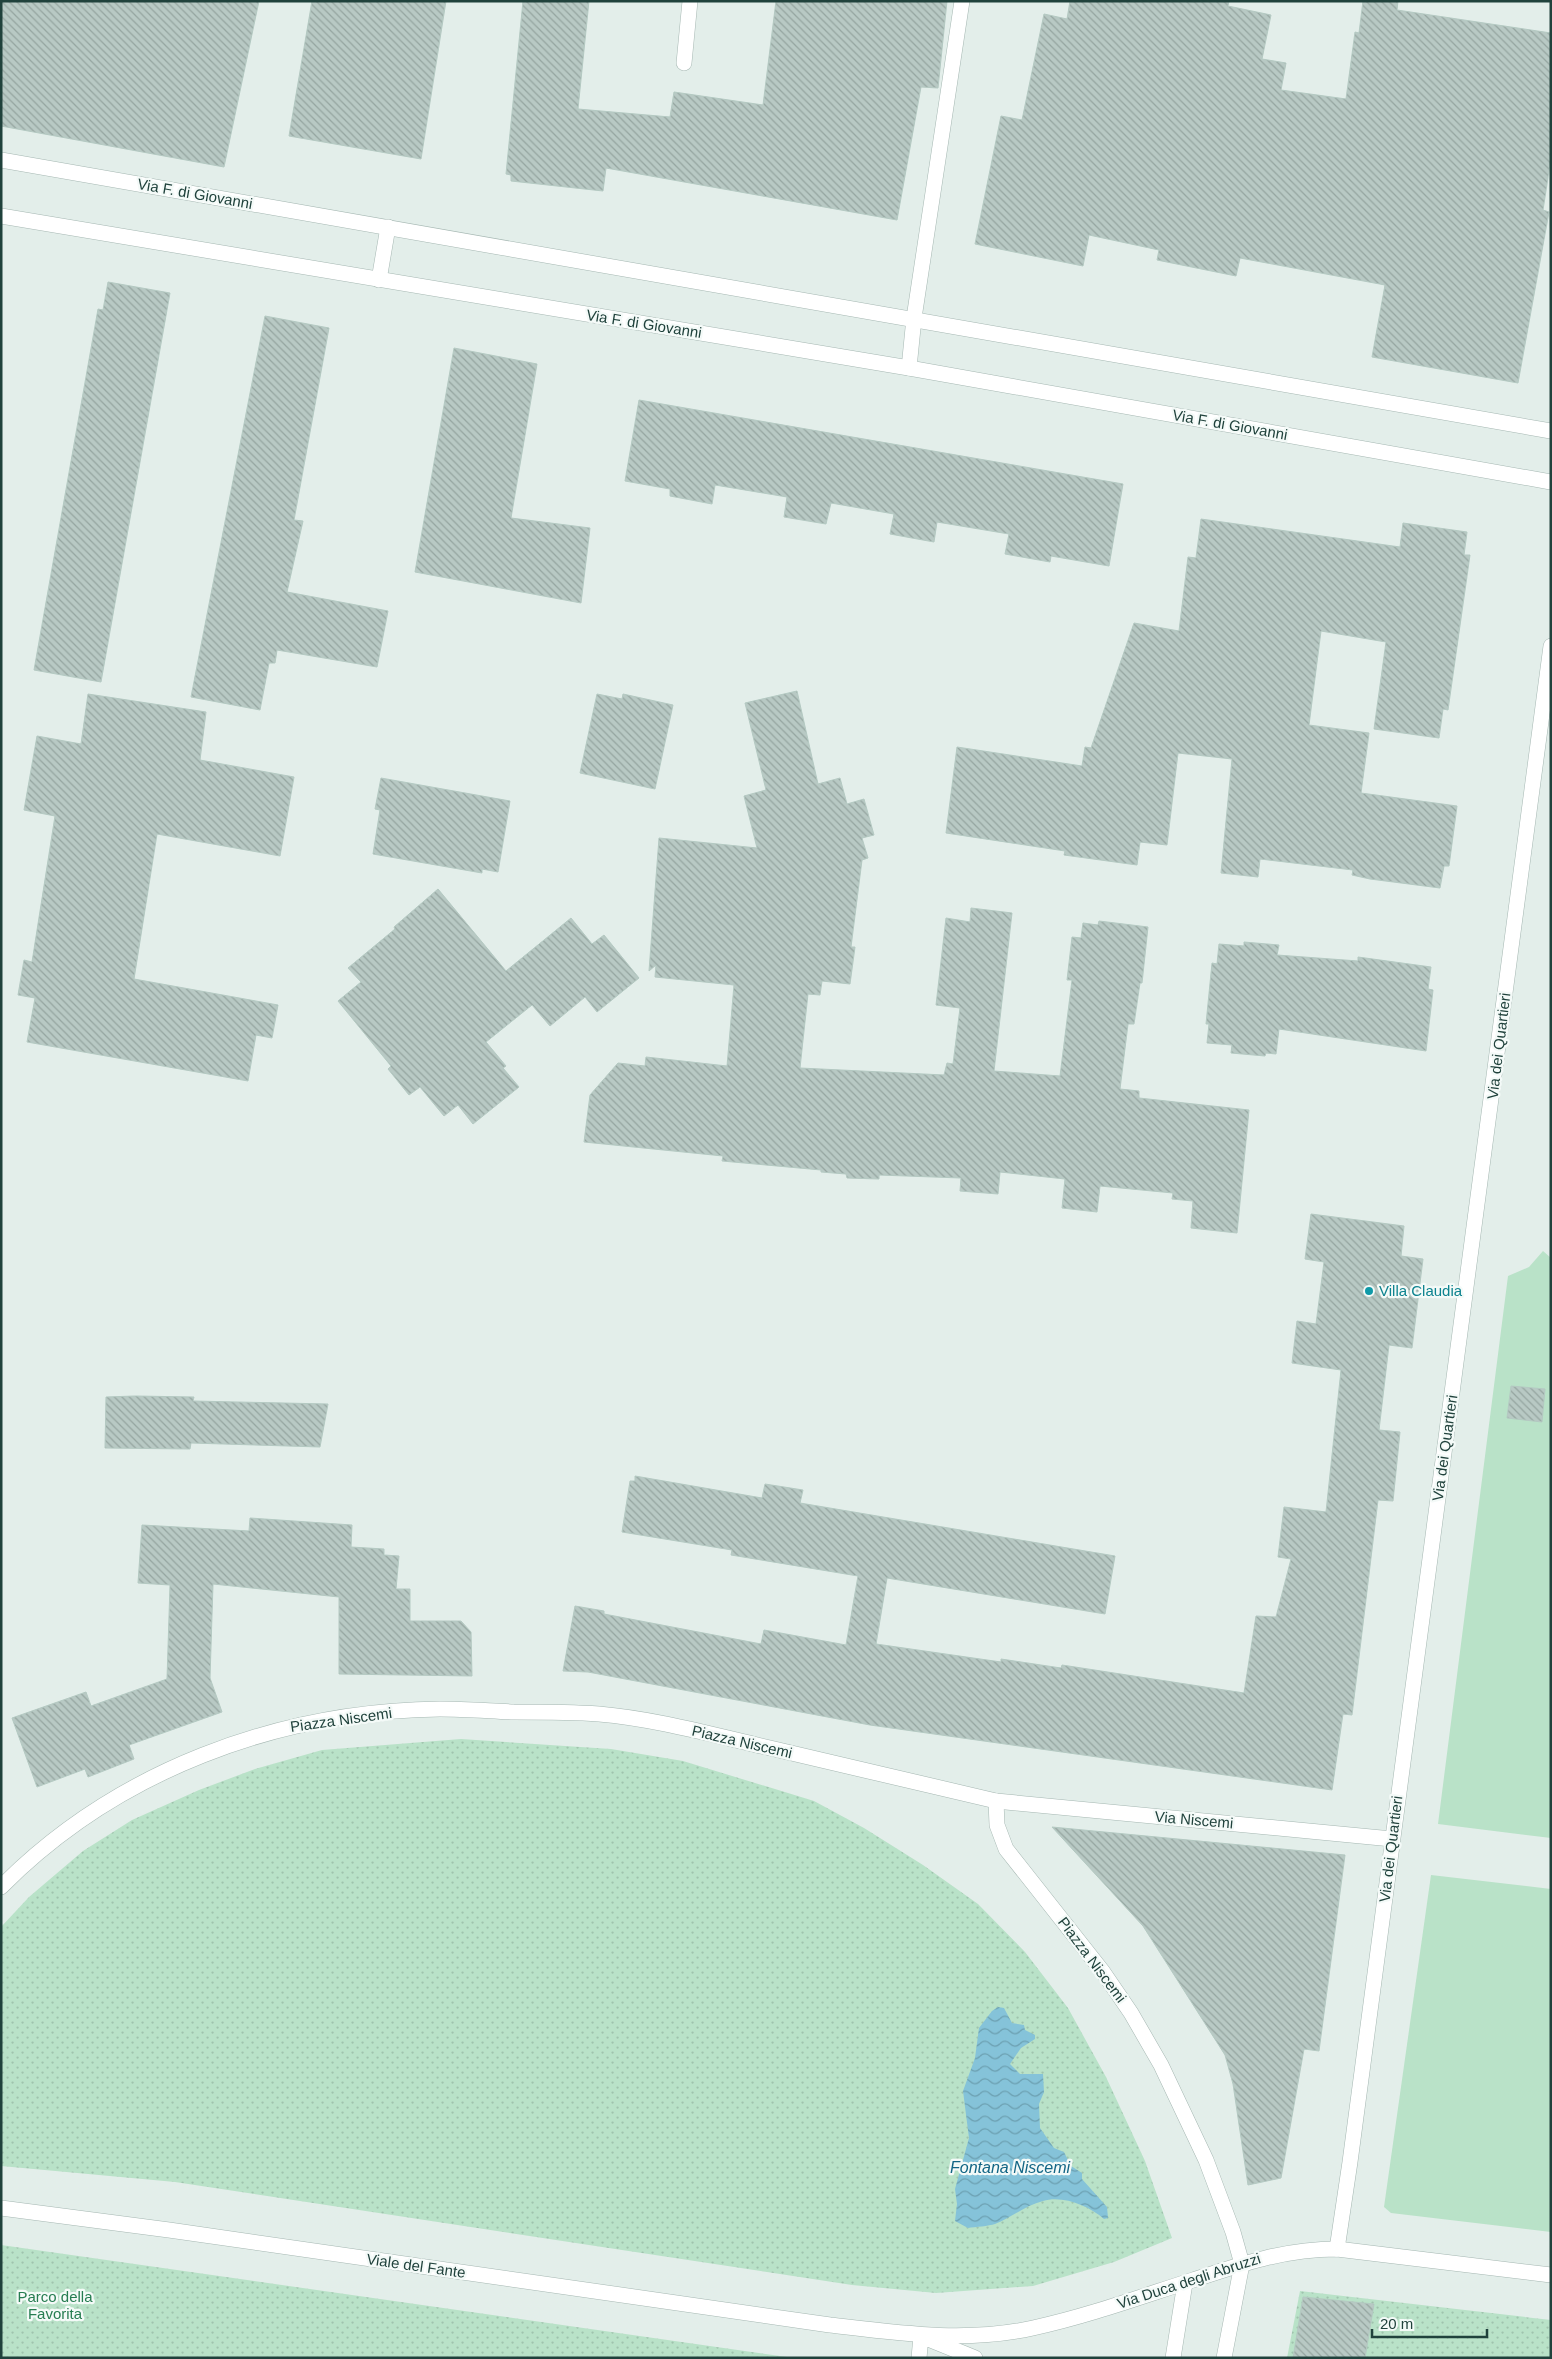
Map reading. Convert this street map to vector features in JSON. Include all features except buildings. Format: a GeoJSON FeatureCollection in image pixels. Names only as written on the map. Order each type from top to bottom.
{"type":"FeatureCollection","features":[{"type":"Feature","properties":{"kind":"street"},"geometry":{"type":"LineString","coordinates":[[684,63],[690,1]]}},
{"type":"Feature","properties":{"kind":"street"},"geometry":{"type":"LineString","coordinates":[[909,368],[914,318],[962,1]]}},
{"type":"Feature","properties":{"kind":"street","name":"Via F. di Giovanni"},"geometry":{"type":"LineString","coordinates":[[1,160],[914,318],[1551,431]]}},
{"type":"Feature","properties":{"kind":"street","name":"Via F. di Giovanni"},"geometry":{"type":"LineString","coordinates":[[1,216],[909,368],[1551,482]]}},
{"type":"Feature","properties":{"kind":"street"},"geometry":{"type":"LineString","coordinates":[[379,280],[388,227]]}},
{"type":"Feature","properties":{"kind":"street","name":"Via dei Quartieri"},"geometry":{"type":"LineString","coordinates":[[1337,2249],[1480,1190],[1551,646]]}},
{"type":"Feature","properties":{"kind":"street","name":"Piazza Niscemi"},"geometry":{"type":"LineString","coordinates":[[1,1888],[31,1857],[86,1816],[142,1781],[213,1750],[285,1728],[364,1715],[439,1709],[599,1714],[679,1727],[996,1801],[997,1824],[1006,1849],[1103,1972],[1161,2065],[1206,2160],[1233,2232],[1242,2264]]}},
{"type":"Feature","properties":{"kind":"street","name":"Via Niscemi"},"geometry":{"type":"LineString","coordinates":[[996,1801],[1392,1839]]}},
{"type":"Feature","properties":{"kind":"street","name":"Viale del Fante"},"geometry":{"type":"LineString","coordinates":[[1,2208],[179,2231],[830,2326]]}},
{"type":"Feature","properties":{"kind":"street","name":"Via Duca degli Abruzzi"},"geometry":{"type":"LineString","coordinates":[[830,2326],[921,2336],[974,2336],[1034,2328],[1092,2312],[1242,2264],[1290,2252],[1337,2249],[1551,2275]]}},
{"type":"Feature","properties":{"kind":"street"},"geometry":{"type":"LineString","coordinates":[[1224,2358],[1242,2264]]}},
{"type":"Feature","properties":{"kind":"street"},"geometry":{"type":"LineString","coordinates":[[1173,2358],[1185,2283]]}},
{"type":"Feature","properties":{"kind":"street"},"geometry":{"type":"LineString","coordinates":[[919,2358],[921,2336],[975,2358]]}},
{"type":"Feature","properties":{"kind":"green space"},"geometry":{"type":"Polygon","coordinates":[[[1543,1251],[1551,1258],[1551,1838],[1438,1824],[1508,1276],[1529,1267],[1543,1251]]]}},
{"type":"Feature","properties":{"kind":"green space"},"geometry":{"type":"Polygon","coordinates":[[[461,1739],[611,1749],[683,1761],[814,1801],[864,1828],[923,1865],[978,1904],[1025,1952],[1068,2008],[1106,2077],[1145,2161],[1172,2238],[1114,2262],[1033,2286],[936,2293],[852,2285],[175,2182],[1,2166],[1,1927],[29,1897],[83,1851],[132,1820],[199,1790],[255,1769],[322,1750],[461,1739]]]}},
{"type":"Feature","properties":{"kind":"green space"},"geometry":{"type":"Polygon","coordinates":[[[1431,1875],[1551,1889],[1551,2232],[1391,2213],[1384,2207],[1431,1875]]]}},
{"type":"Feature","properties":{"kind":"green space","name":"Parco della Favorita"},"geometry":{"type":"Polygon","coordinates":[[[1,2245],[794,2358],[1,2358],[1,2245]]]}},
{"type":"Feature","properties":{"kind":"green space"},"geometry":{"type":"Polygon","coordinates":[[[1300,2291],[1551,2320],[1551,2358],[1287,2358],[1300,2291]]]}},
{"type":"Feature","properties":{"kind":"water","name":"Fontana Niscemi"},"geometry":{"type":"Polygon","coordinates":[[[998,2007],[1004,2008],[1012,2023],[1024,2025],[1025,2030],[1035,2035],[1035,2039],[1021,2048],[1010,2064],[1020,2074],[1043,2074],[1044,2092],[1039,2104],[1040,2128],[1054,2148],[1064,2152],[1071,2166],[1082,2173],[1082,2179],[1107,2207],[1108,2218],[1104,2219],[1083,2206],[1059,2199],[1031,2205],[992,2225],[968,2228],[955,2221],[957,2204],[955,2189],[969,2138],[963,2091],[975,2058],[979,2028],[992,2011],[998,2007]]]}},
{"type":"Feature","properties":{"kind":"place","name":"Villa Claudia"},"geometry":{"type":"Point","coordinates":[1369,1291]}}]}
